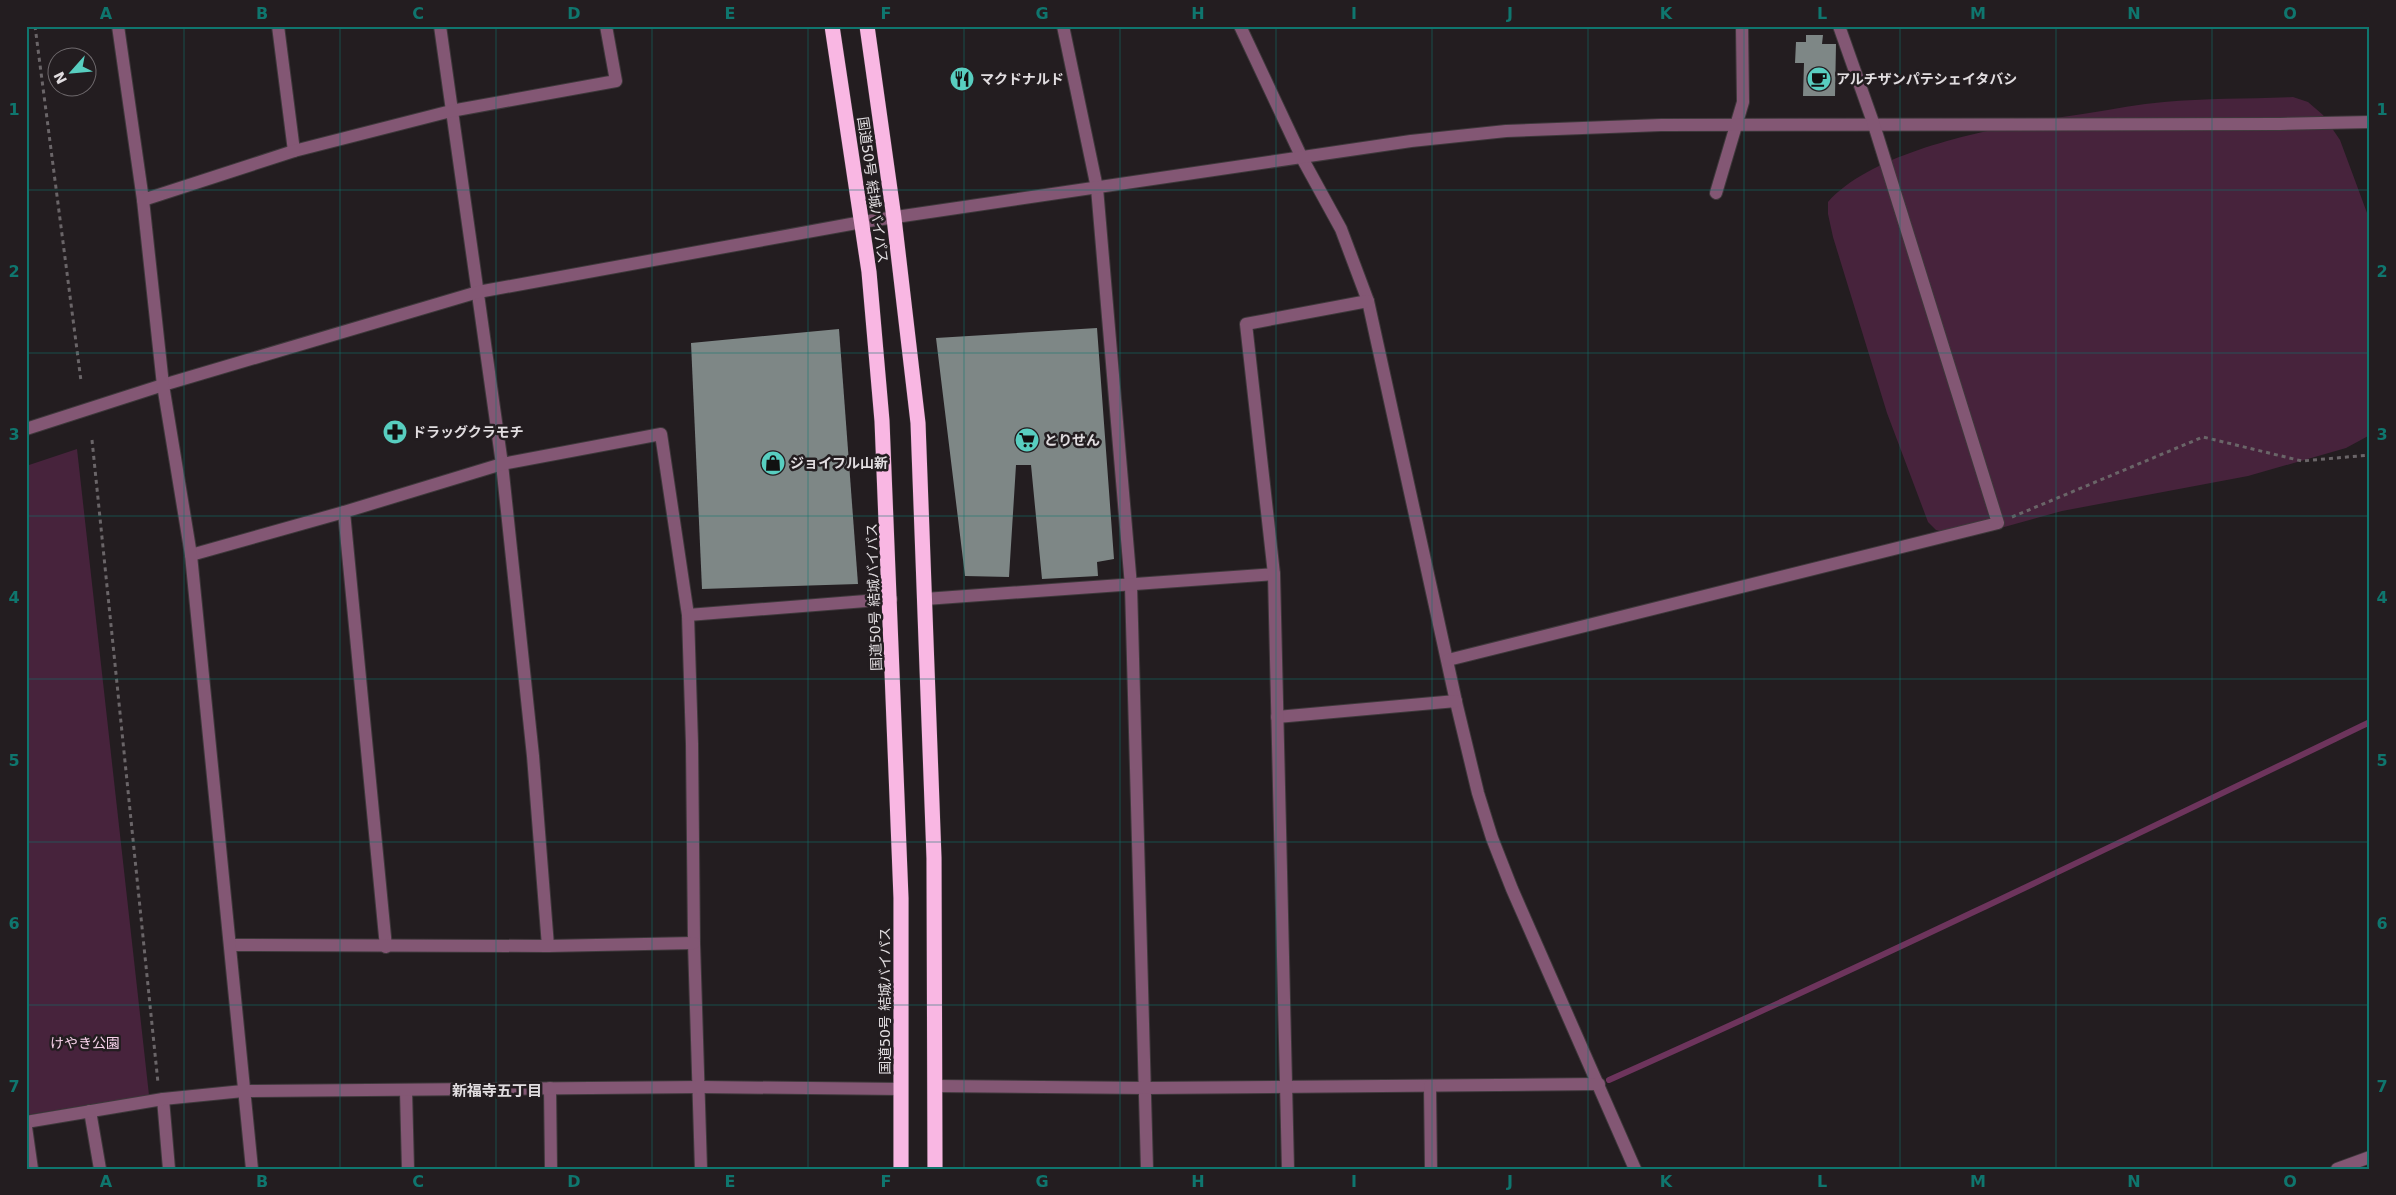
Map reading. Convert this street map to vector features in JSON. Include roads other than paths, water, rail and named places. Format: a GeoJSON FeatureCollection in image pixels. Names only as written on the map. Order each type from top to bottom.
{"type":"FeatureCollection","features":[{"type":"Feature","properties":{"kind":"highway","name":"国道50号 結城バイパス"},"geometry":{"type":"LineString","coordinates":[[832,26],[862,222],[882,421],[891,599],[901,898],[901,1169]]}},
{"type":"Feature","properties":{"kind":"highway","name":"国道50号 結城バイパス"},"geometry":{"type":"LineString","coordinates":[[867,26],[894,218],[918,423],[934,858],[935,1169]]}},
{"type":"Feature","properties":{"kind":"street"},"geometry":{"type":"LineString","coordinates":[[118,26],[143,200],[162,385],[191,555],[252,1169]]}},
{"type":"Feature","properties":{"kind":"street"},"geometry":{"type":"LineString","coordinates":[[278,26],[294,151]]}},
{"type":"Feature","properties":{"kind":"street"},"geometry":{"type":"LineString","coordinates":[[440,26],[502,464],[533,756],[548,946]]}},
{"type":"Feature","properties":{"kind":"street"},"geometry":{"type":"LineString","coordinates":[[143,200],[294,151],[451,111],[616,81],[606,26]]}},
{"type":"Feature","properties":{"kind":"street"},"geometry":{"type":"LineString","coordinates":[[1062,26],[1097,188],[1131,586],[1147,1169]]}},
{"type":"Feature","properties":{"kind":"street"},"geometry":{"type":"LineString","coordinates":[[1240,26],[1302,158],[1342,230],[1368,301],[1478,793],[1492,838],[1512,889],[1635,1169]]}},
{"type":"Feature","properties":{"kind":"street"},"geometry":{"type":"LineString","coordinates":[[1716,193],[1743,102],[1742,26]]}},
{"type":"Feature","properties":{"kind":"street"},"geometry":{"type":"LineString","coordinates":[[1448,660],[1998,523],[1874,125],[1839,26]]}},
{"type":"Feature","properties":{"kind":"street"},"geometry":{"type":"LineString","coordinates":[[26,429],[162,385],[478,292],[862,222],[1411,141],[1506,132],[1652,125],[2280,124],[2370,122]]}},
{"type":"Feature","properties":{"kind":"street"},"geometry":{"type":"LineString","coordinates":[[1288,1169],[1274,574],[1246,324],[1368,301]]}},
{"type":"Feature","properties":{"kind":"street"},"geometry":{"type":"LineString","coordinates":[[191,555],[344,512],[502,464],[661,434],[688,615],[692,744],[694,944],[700,1087],[701,1169]]}},
{"type":"Feature","properties":{"kind":"street"},"geometry":{"type":"LineString","coordinates":[[344,512],[386,947]]}},
{"type":"Feature","properties":{"kind":"street"},"geometry":{"type":"LineString","coordinates":[[925,599],[1131,586],[1274,574]]}},
{"type":"Feature","properties":{"kind":"street"},"geometry":{"type":"LineString","coordinates":[[688,615],[891,599]]}},
{"type":"Feature","properties":{"kind":"street"},"geometry":{"type":"LineString","coordinates":[[1278,716],[1456,701]]}},
{"type":"Feature","properties":{"kind":"street"},"geometry":{"type":"LineString","coordinates":[[230,945],[386,947],[694,944]]}},
{"type":"Feature","properties":{"kind":"street"},"geometry":{"type":"LineString","coordinates":[[934,1086],[1146,1088],[1599,1084]]}},
{"type":"Feature","properties":{"kind":"street"},"geometry":{"type":"LineString","coordinates":[[1430,1086],[1431,1169]]}},
{"type":"Feature","properties":{"kind":"street"},"geometry":{"type":"LineString","coordinates":[[26,1122],[90,1111],[161,1093],[550,1088],[902,1088]]}},
{"type":"Feature","properties":{"kind":"street"},"geometry":{"type":"LineString","coordinates":[[550,1088],[551,1169]]}},
{"type":"Feature","properties":{"kind":"street"},"geometry":{"type":"LineString","coordinates":[[406,1091],[408,1169]]}},
{"type":"Feature","properties":{"kind":"street"},"geometry":{"type":"LineString","coordinates":[[161,1093],[169,1169]]}},
{"type":"Feature","properties":{"kind":"street"},"geometry":{"type":"LineString","coordinates":[[90,1111],[100,1169]]}},
{"type":"Feature","properties":{"kind":"street"},"geometry":{"type":"LineString","coordinates":[[26,1127],[32,1169]]}},
{"type":"Feature","properties":{"kind":"street"},"geometry":{"type":"LineString","coordinates":[[2337,1169],[2370,1157]]}},
{"type":"Feature","properties":{"kind":"waterway"},"geometry":{"type":"LineString","coordinates":[[1609,1080],[1896,949],[2370,722]]}},
{"type":"Feature","properties":{"kind":"place","name":"マクドナルド"},"geometry":{"type":"Point","coordinates":[962,79]}},
{"type":"Feature","properties":{"kind":"place","name":"アルチザンパテシェイタバシ"},"geometry":{"type":"Point","coordinates":[1819,79]}},
{"type":"Feature","properties":{"kind":"place","name":"ドラッグクラモチ"},"geometry":{"type":"Point","coordinates":[395,432]}},
{"type":"Feature","properties":{"kind":"place","name":"とりせん"},"geometry":{"type":"Point","coordinates":[1027,440]}},
{"type":"Feature","properties":{"kind":"place","name":"ジョイフル山新"},"geometry":{"type":"Point","coordinates":[773,463]}},
{"type":"Feature","properties":{"kind":"district","name":"新福寺五丁目"},"geometry":{"type":"Point","coordinates":[497,1091]}},
{"type":"Feature","properties":{"kind":"park label","name":"けやき公園"},"geometry":{"type":"Point","coordinates":[85,1043]}}]}
